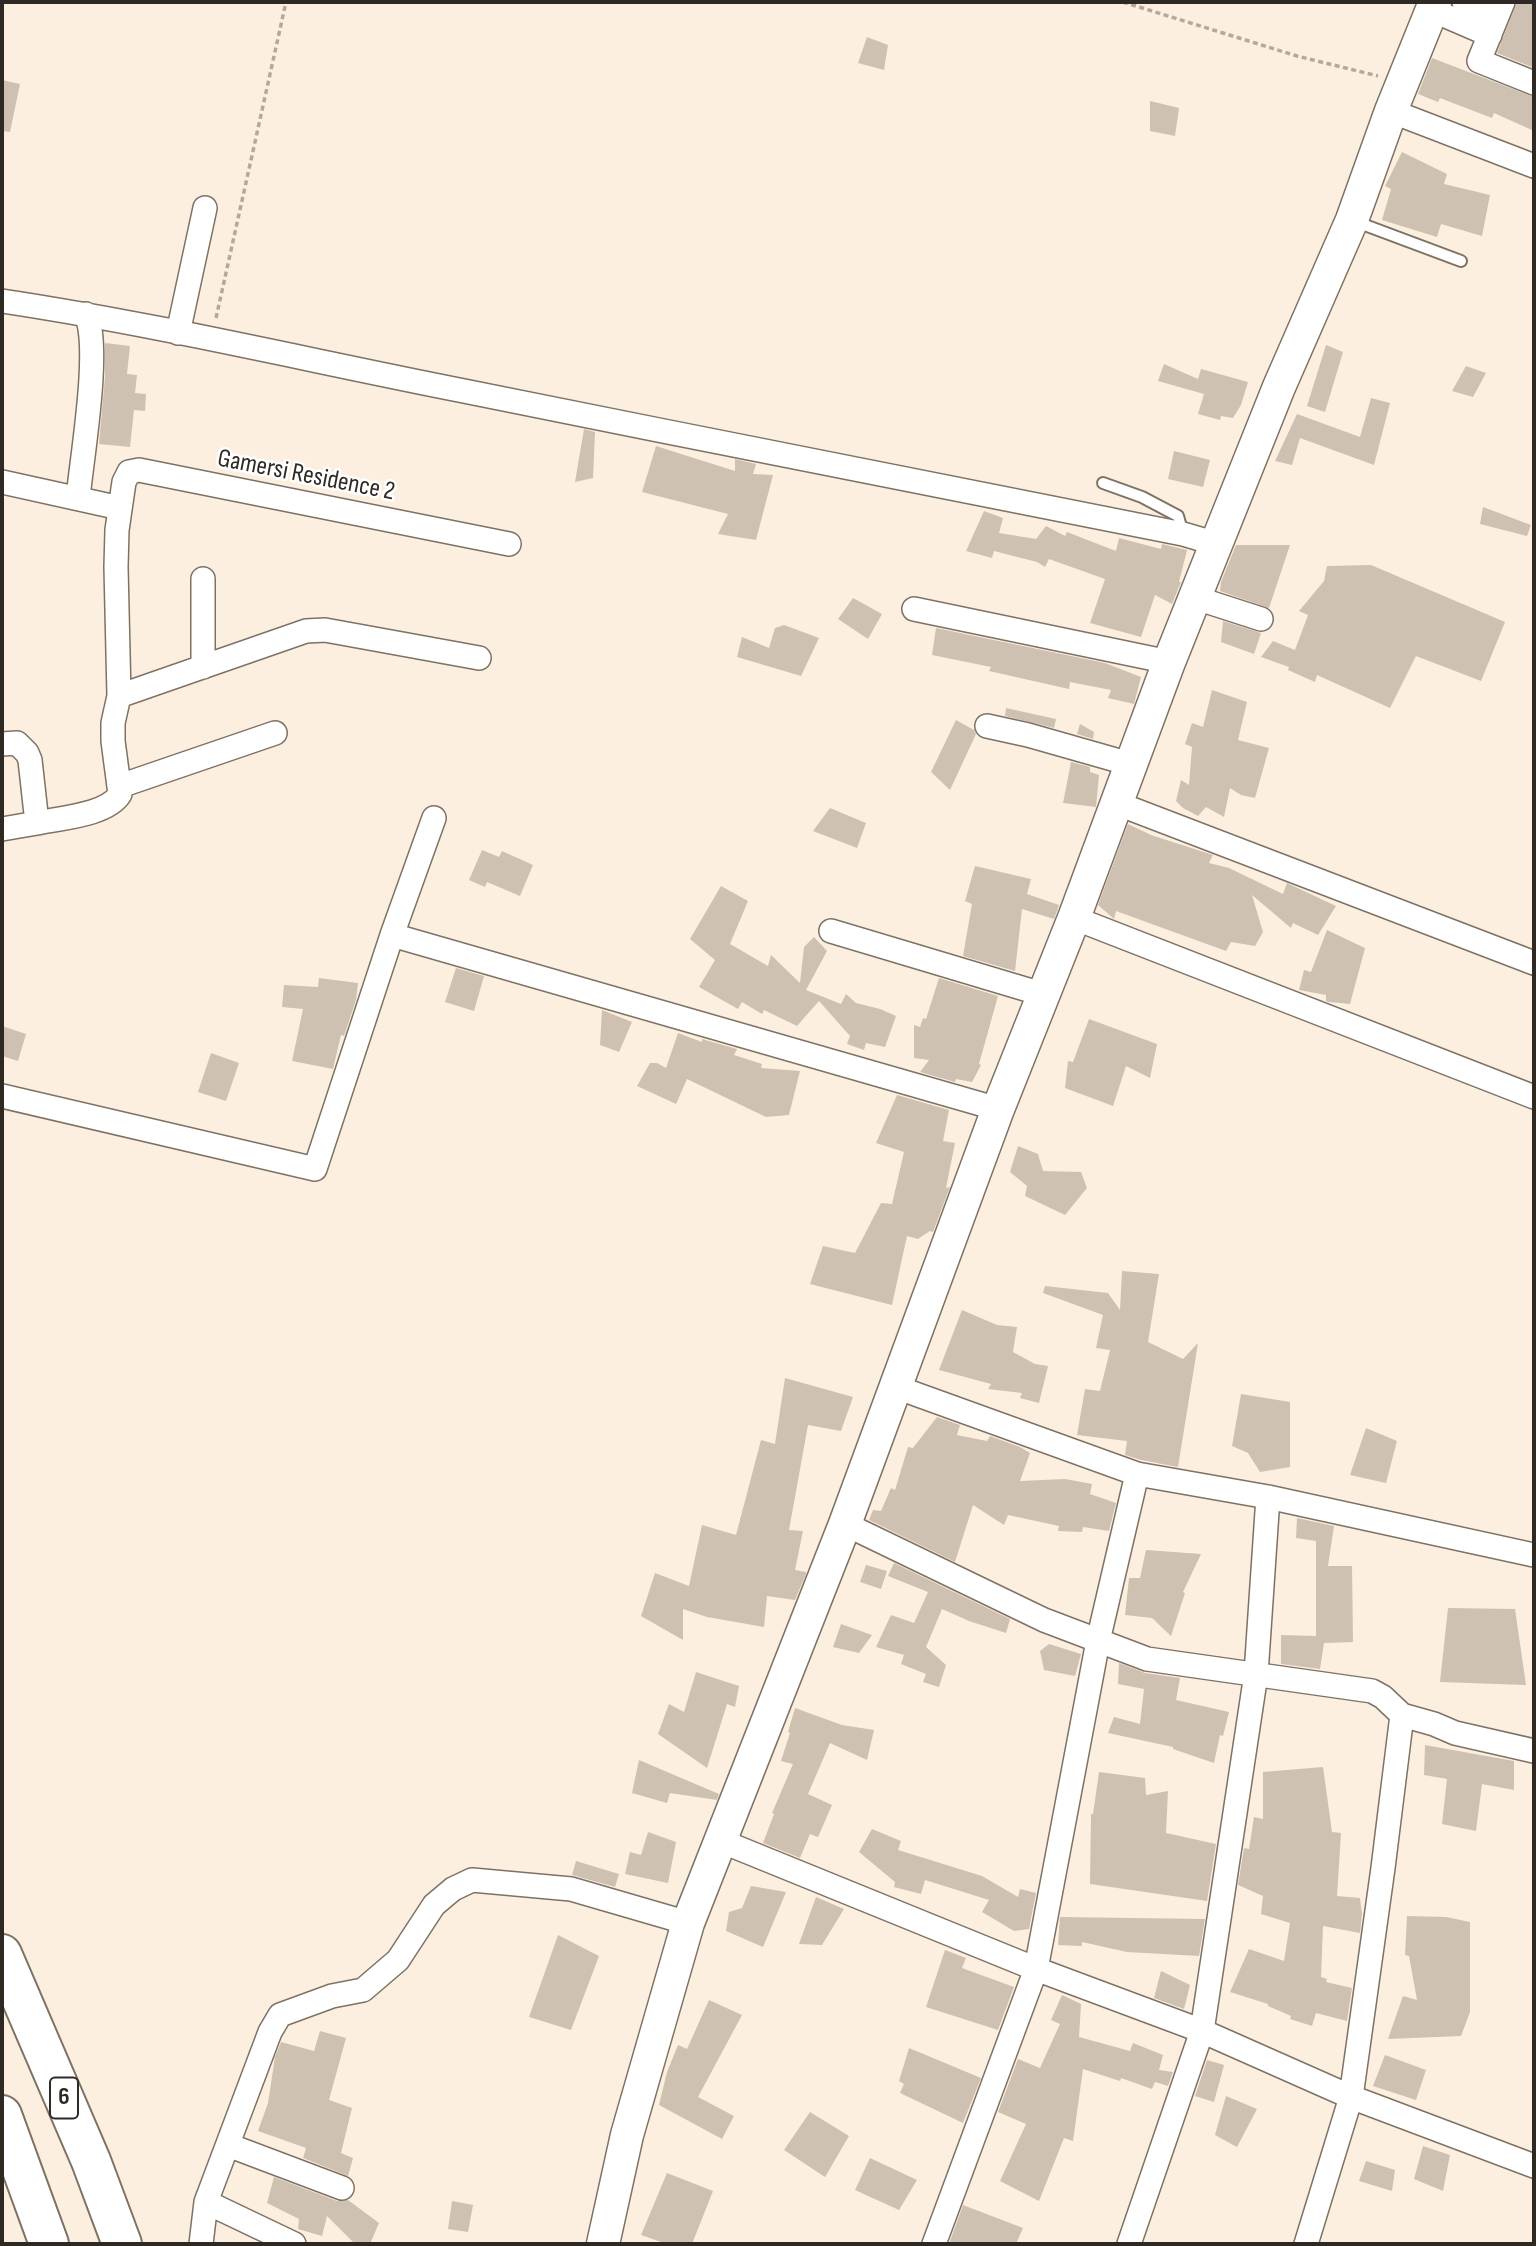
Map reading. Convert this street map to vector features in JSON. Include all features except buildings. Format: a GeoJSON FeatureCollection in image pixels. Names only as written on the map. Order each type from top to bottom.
{"type":"FeatureCollection","features":[{"type":"Feature","properties":{"kind":"highway","name":"6"},"geometry":{"type":"LineString","coordinates":[[2,1954],[91,2161],[122,2244]]}},
{"type":"Feature","properties":{"kind":"highway"},"geometry":{"type":"LineString","coordinates":[[2,2115],[49,2244]]}},
{"type":"Feature","properties":{"kind":"street"},"geometry":{"type":"LineString","coordinates":[[1464,2],[1497,18]]}},
{"type":"Feature","properties":{"kind":"street"},"geometry":{"type":"LineString","coordinates":[[603,2244],[627,2135],[688,1923],[845,1524],[998,1109],[1045,995],[1169,662],[1279,387],[1352,220],[1391,111],[1433,6],[1497,18]]}},
{"type":"Feature","properties":{"kind":"street"},"geometry":{"type":"LineString","coordinates":[[1497,18],[1479,61],[1534,83]]}},
{"type":"Feature","properties":{"kind":"street"},"geometry":{"type":"LineString","coordinates":[[1391,111],[1534,166]]}},
{"type":"Feature","properties":{"kind":"street"},"geometry":{"type":"LineString","coordinates":[[178,333],[205,208]]}},
{"type":"Feature","properties":{"kind":"street"},"geometry":{"type":"LineString","coordinates":[[2,301],[86,314],[1182,534],[1217,544]]}},
{"type":"Feature","properties":{"kind":"street"},"geometry":{"type":"LineString","coordinates":[[78,498],[92,367],[90,324],[86,314]]}},
{"type":"Feature","properties":{"kind":"street","name":"Gamersi Residence 2"},"geometry":{"type":"LineString","coordinates":[[120,786],[113,741],[113,723],[119,696],[116,567],[120,508],[124,482],[129,472],[139,470],[509,544]]}},
{"type":"Feature","properties":{"kind":"street"},"geometry":{"type":"LineString","coordinates":[[2,482],[120,508]]}},
{"type":"Feature","properties":{"kind":"street"},"geometry":{"type":"LineString","coordinates":[[203,579],[203,667]]}},
{"type":"Feature","properties":{"kind":"street"},"geometry":{"type":"LineString","coordinates":[[1196,598],[1261,619]]}},
{"type":"Feature","properties":{"kind":"street"},"geometry":{"type":"LineString","coordinates":[[914,609],[1169,662]]}},
{"type":"Feature","properties":{"kind":"street"},"geometry":{"type":"LineString","coordinates":[[119,696],[306,631],[325,630],[479,658]]}},
{"type":"Feature","properties":{"kind":"street"},"geometry":{"type":"LineString","coordinates":[[987,726],[1130,764]]}},
{"type":"Feature","properties":{"kind":"street"},"geometry":{"type":"LineString","coordinates":[[2,830],[91,812],[111,805],[120,794],[120,786],[275,733]]}},
{"type":"Feature","properties":{"kind":"street"},"geometry":{"type":"LineString","coordinates":[[2,744],[17,743],[27,753],[37,823]]}},
{"type":"Feature","properties":{"kind":"street"},"geometry":{"type":"LineString","coordinates":[[1115,803],[1534,963]]}},
{"type":"Feature","properties":{"kind":"street"},"geometry":{"type":"LineString","coordinates":[[2,1096],[315,1169],[392,934],[434,818]]}},
{"type":"Feature","properties":{"kind":"street"},"geometry":{"type":"LineString","coordinates":[[1074,918],[1534,1097]]}},
{"type":"Feature","properties":{"kind":"street"},"geometry":{"type":"LineString","coordinates":[[831,931],[1045,995]]}},
{"type":"Feature","properties":{"kind":"street"},"geometry":{"type":"LineString","coordinates":[[392,934],[998,1109]]}},
{"type":"Feature","properties":{"kind":"street"},"geometry":{"type":"LineString","coordinates":[[897,1387],[1137,1474],[1268,1497],[1534,1555]]}},
{"type":"Feature","properties":{"kind":"street"},"geometry":{"type":"LineString","coordinates":[[934,2244],[1036,1969],[1098,1641],[1137,1474]]}},
{"type":"Feature","properties":{"kind":"street"},"geometry":{"type":"LineString","coordinates":[[1129,2244],[1202,2031],[1256,1674],[1268,1497]]}},
{"type":"Feature","properties":{"kind":"street"},"geometry":{"type":"LineString","coordinates":[[845,1524],[1044,1620],[1146,1659],[1372,1692],[1382,1696],[1402,1714],[1455,1733],[1534,1751]]}},
{"type":"Feature","properties":{"kind":"street"},"geometry":{"type":"LineString","coordinates":[[1306,2244],[1351,2097],[1402,1714]]}},
{"type":"Feature","properties":{"kind":"street"},"geometry":{"type":"LineString","coordinates":[[721,1841],[1036,1969],[1202,2031],[1351,2097],[1534,2166]]}},
{"type":"Feature","properties":{"kind":"street"},"geometry":{"type":"LineString","coordinates":[[201,2244],[206,2202],[270,2032],[280,2015],[332,1996],[363,1990],[398,1961],[434,1905],[453,1889],[472,1880],[571,1889],[688,1923]]}},
{"type":"Feature","properties":{"kind":"street"},"geometry":{"type":"LineString","coordinates":[[228,2145],[342,2188]]}},
{"type":"Feature","properties":{"kind":"street"},"geometry":{"type":"LineString","coordinates":[[206,2202],[294,2244]]}},
{"type":"Feature","properties":{"kind":"lane"},"geometry":{"type":"LineString","coordinates":[[1352,220],[1461,261]]}},
{"type":"Feature","properties":{"kind":"lane"},"geometry":{"type":"LineString","coordinates":[[1102,483],[1142,497],[1178,516],[1182,534]]}},
{"type":"Feature","properties":{"kind":"path"},"geometry":{"type":"LineString","coordinates":[[211,340],[286,2]]}},
{"type":"Feature","properties":{"kind":"path"},"geometry":{"type":"LineString","coordinates":[[1123,2],[1297,56],[1404,82]]}}]}
